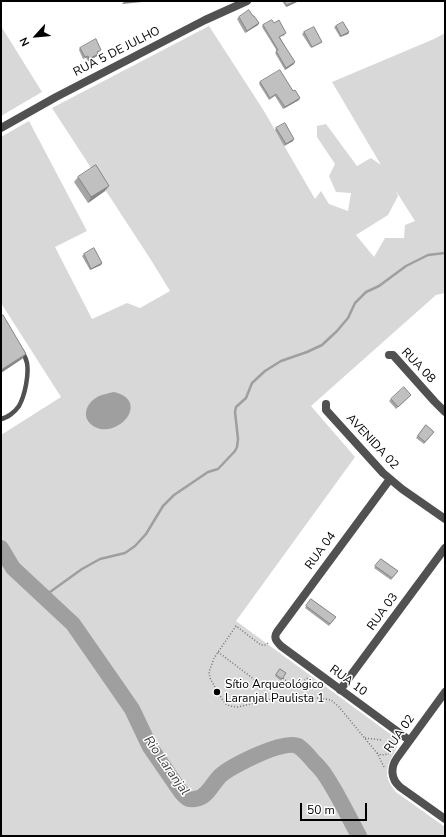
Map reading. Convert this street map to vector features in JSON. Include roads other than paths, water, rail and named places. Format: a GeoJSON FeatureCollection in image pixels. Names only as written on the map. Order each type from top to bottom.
{"type":"FeatureCollection","features":[{"type":"Feature","properties":{"kind":"street","name":"RUA 5 DE JULHO"},"geometry":{"type":"LineString","coordinates":[[1,128],[56,97],[205,20],[247,1]]}},
{"type":"Feature","properties":{"kind":"street","name":"RUA 08"},"geometry":{"type":"LineString","coordinates":[[390,354],[393,355],[445,412]]}},
{"type":"Feature","properties":{"kind":"street","name":"AVENIDA 02"},"geometry":{"type":"LineString","coordinates":[[326,404],[326,410],[376,467],[445,520]]}},
{"type":"Feature","properties":{"kind":"street","name":"RUA 04"},"geometry":{"type":"LineString","coordinates":[[275,639],[277,632],[390,479]]}},
{"type":"Feature","properties":{"kind":"street","name":"RUA 03"},"geometry":{"type":"LineString","coordinates":[[340,690],[445,548]]}},
{"type":"Feature","properties":{"kind":"street","name":"RUA 10"},"geometry":{"type":"LineString","coordinates":[[275,639],[281,646],[410,740]]}},
{"type":"Feature","properties":{"kind":"street","name":"RUA 02"},"geometry":{"type":"LineString","coordinates":[[445,692],[395,760],[392,769],[394,779],[400,788],[445,819]]}},
{"type":"Feature","properties":{"kind":"lane"},"geometry":{"type":"LineString","coordinates":[[1,419],[14,412],[18,407],[26,385],[28,373],[26,358],[18,345]]}},
{"type":"Feature","properties":{"kind":"waterway"},"geometry":{"type":"LineString","coordinates":[[43,597],[82,569],[100,559],[125,553],[135,546],[146,534],[163,506],[174,495],[208,472],[218,469],[237,447],[236,407],[246,398],[252,383],[265,371],[281,361],[322,345],[348,318],[355,303],[366,292],[379,286],[406,266],[428,255],[445,253]]}},
{"type":"Feature","properties":{"kind":"waterway","name":"Rio Laranjal"},"geometry":{"type":"LineString","coordinates":[[1,548],[13,568],[73,624],[132,709],[150,747],[181,792],[187,798],[199,798],[208,792],[220,776],[246,760],[281,746],[298,746],[324,773],[339,797],[359,836]]}},
{"type":"Feature","properties":{"kind":"place","name":"Sítio Arqueológico Laranjal Paulista 1"},"geometry":{"type":"Point","coordinates":[217,692]}}]}
